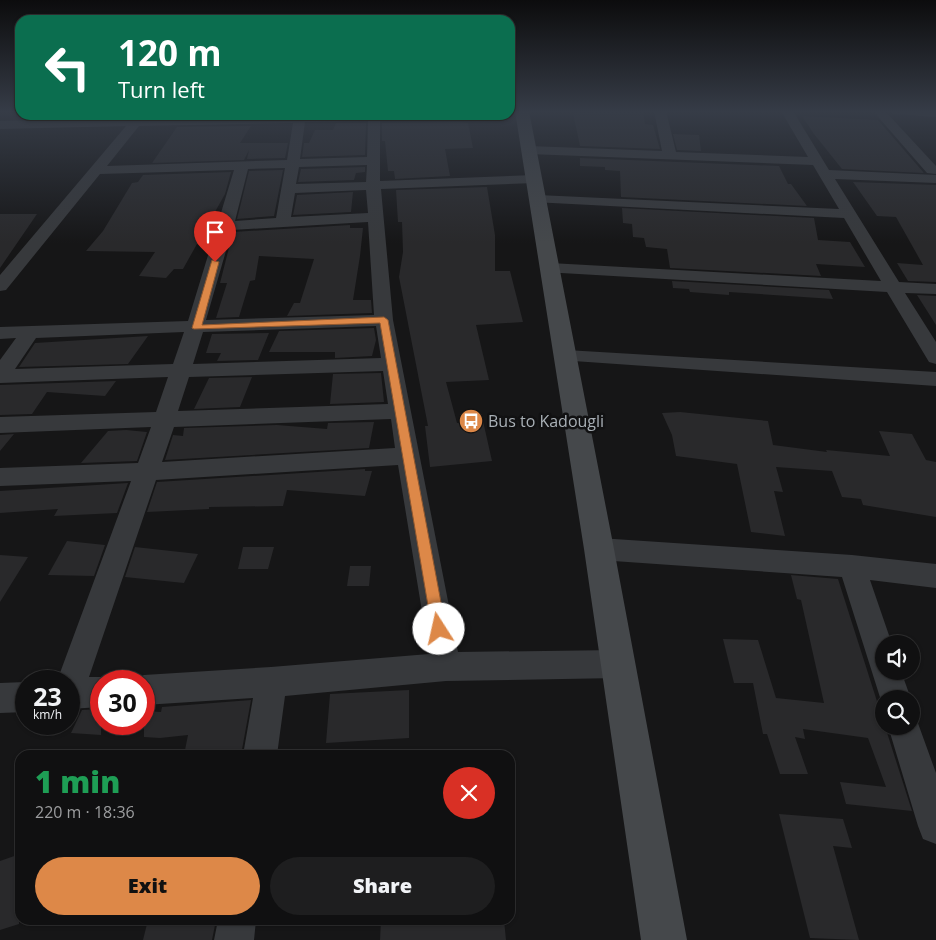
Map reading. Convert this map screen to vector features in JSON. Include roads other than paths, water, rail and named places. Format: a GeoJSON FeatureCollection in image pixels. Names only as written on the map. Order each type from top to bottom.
{"type":"FeatureCollection","features":[{"type":"Feature","properties":{"kind":"main road"},"geometry":{"type":"LineString","coordinates":[[529,155],[566,356],[664,940]]}},
{"type":"Feature","properties":{"kind":"street"},"geometry":{"type":"LineString","coordinates":[[0,286],[109,155]]}},
{"type":"Feature","properties":{"kind":"street"},"geometry":{"type":"LineString","coordinates":[[283,222],[294,155]]}},
{"type":"Feature","properties":{"kind":"street"},"geometry":{"type":"LineString","coordinates":[[372,155],[372,184],[384,320],[446,667]]}},
{"type":"Feature","properties":{"kind":"street"},"geometry":{"type":"LineString","coordinates":[[643,155],[821,168],[935,173]]}},
{"type":"Feature","properties":{"kind":"street"},"geometry":{"type":"LineString","coordinates":[[813,155],[936,358]]}},
{"type":"Feature","properties":{"kind":"street"},"geometry":{"type":"LineString","coordinates":[[919,155],[935,173]]}},
{"type":"Feature","properties":{"kind":"street"},"geometry":{"type":"LineString","coordinates":[[97,170],[372,161]]}},
{"type":"Feature","properties":{"kind":"street"},"geometry":{"type":"LineString","coordinates":[[77,670],[197,328],[242,166]]}},
{"type":"Feature","properties":{"kind":"street"},"geometry":{"type":"LineString","coordinates":[[289,189],[372,184],[536,189],[850,214]]}},
{"type":"Feature","properties":{"kind":"street"},"geometry":{"type":"LineString","coordinates":[[226,226],[375,217]]}},
{"type":"Feature","properties":{"kind":"street"},"geometry":{"type":"LineString","coordinates":[[550,268],[936,289]]}},
{"type":"Feature","properties":{"kind":"street"},"geometry":{"type":"LineString","coordinates":[[0,333],[197,328],[384,320]]}},
{"type":"Feature","properties":{"kind":"street"},"geometry":{"type":"LineString","coordinates":[[0,376],[30,332]]}},
{"type":"Feature","properties":{"kind":"street"},"geometry":{"type":"LineString","coordinates":[[566,356],[936,379]]}},
{"type":"Feature","properties":{"kind":"street"},"geometry":{"type":"LineString","coordinates":[[0,376],[391,364]]}},
{"type":"Feature","properties":{"kind":"street"},"geometry":{"type":"LineString","coordinates":[[0,425],[400,411]]}},
{"type":"Feature","properties":{"kind":"street"},"geometry":{"type":"LineString","coordinates":[[0,476],[148,472],[408,456]]}},
{"type":"Feature","properties":{"kind":"street"},"geometry":{"type":"LineString","coordinates":[[599,548],[852,566],[936,576]]}},
{"type":"Feature","properties":{"kind":"street"},"geometry":{"type":"LineString","coordinates":[[852,566],[875,637]]}},
{"type":"Feature","properties":{"kind":"street"},"geometry":{"type":"LineString","coordinates":[[155,689],[271,682],[446,667],[618,664]]}},
{"type":"Feature","properties":{"kind":"street"},"geometry":{"type":"LineString","coordinates":[[261,750],[271,682]]}},
{"type":"Feature","properties":{"kind":"street"},"geometry":{"type":"LineString","coordinates":[[0,698],[15,697]]}},
{"type":"Feature","properties":{"kind":"street"},"geometry":{"type":"LineString","coordinates":[[907,735],[936,826]]}},
{"type":"Feature","properties":{"kind":"street"},"geometry":{"type":"LineString","coordinates":[[234,940],[236,925]]}},
{"type":"Feature","properties":{"kind":"place","name":"Bus to Kadougli"},"geometry":{"type":"Point","coordinates":[471,421]}}]}
